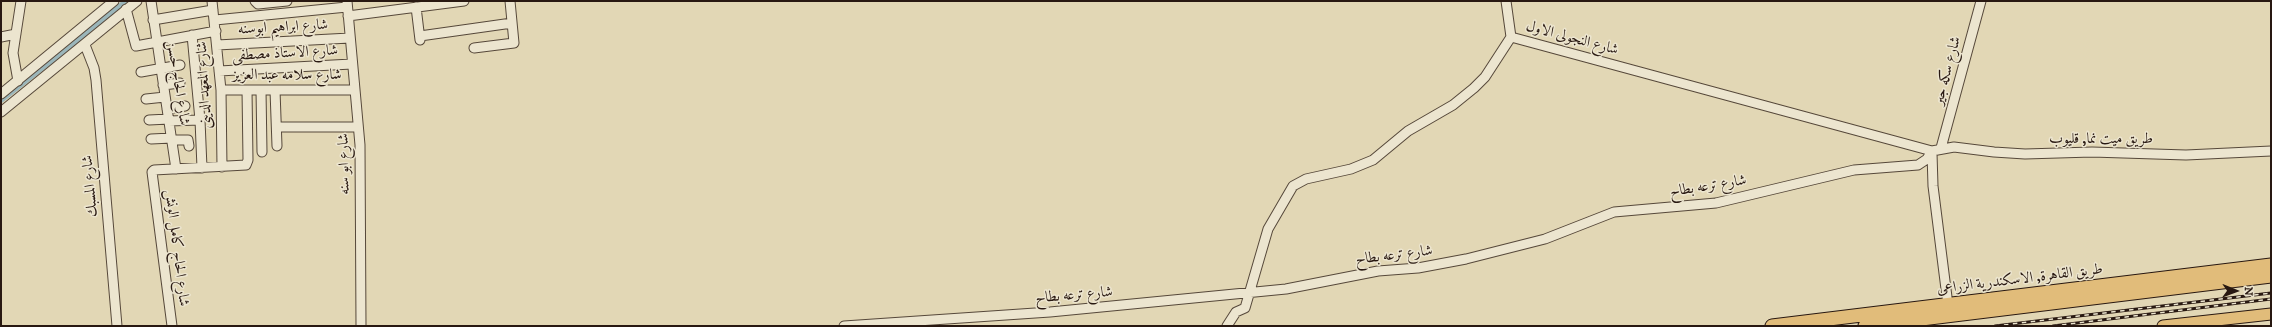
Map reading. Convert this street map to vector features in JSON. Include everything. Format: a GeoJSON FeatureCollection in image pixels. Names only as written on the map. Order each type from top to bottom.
{"type":"FeatureCollection","features":[{"type":"Feature","properties":{"kind":"highway","name":"طريق القاهرة, الاسكندرية الزراعى"},"geometry":{"type":"LineString","coordinates":[[1772,326],[2271,265]]}},
{"type":"Feature","properties":{"kind":"highway","name":"طريق القاهرة, الاسكندرية الزراعى"},"geometry":{"type":"LineString","coordinates":[[1864,326],[2271,276]]}},
{"type":"Feature","properties":{"kind":"main road"},"geometry":{"type":"LineString","coordinates":[[2163,326],[2232,322],[2271,314]]}},
{"type":"Feature","properties":{"kind":"street"},"geometry":{"type":"LineString","coordinates":[[18,81],[14,62],[16,34],[21,1]]}},
{"type":"Feature","properties":{"kind":"street"},"geometry":{"type":"LineString","coordinates":[[1,94],[18,81],[103,5],[114,1]]}},
{"type":"Feature","properties":{"kind":"street"},"geometry":{"type":"LineString","coordinates":[[1,112],[85,45],[128,6],[137,1]]}},
{"type":"Feature","properties":{"kind":"street","name":"شارع الحاج حسن"},"geometry":{"type":"LineString","coordinates":[[151,1],[176,169]]}},
{"type":"Feature","properties":{"kind":"street"},"geometry":{"type":"LineString","coordinates":[[255,1],[258,4],[287,1]]}},
{"type":"Feature","properties":{"kind":"street"},"geometry":{"type":"LineString","coordinates":[[215,20],[347,8],[401,5],[416,7],[464,1]]}},
{"type":"Feature","properties":{"kind":"street"},"geometry":{"type":"LineString","coordinates":[[474,48],[514,43],[510,1]]}},
{"type":"Feature","properties":{"kind":"street"},"geometry":{"type":"LineString","coordinates":[[1506,1],[1511,37]]}},
{"type":"Feature","properties":{"kind":"street","name":"شارع سكه جير"},"geometry":{"type":"LineString","coordinates":[[1941,148],[1982,1]]}},
{"type":"Feature","properties":{"kind":"street"},"geometry":{"type":"LineString","coordinates":[[153,20],[213,5]]}},
{"type":"Feature","properties":{"kind":"street","name":"شارع المعهد الدينى"},"geometry":{"type":"LineString","coordinates":[[213,5],[221,90],[222,167]]}},
{"type":"Feature","properties":{"kind":"street"},"geometry":{"type":"LineString","coordinates":[[128,6],[135,45],[216,31]]}},
{"type":"Feature","properties":{"kind":"street"},"geometry":{"type":"LineString","coordinates":[[416,7],[420,38],[512,23]]}},
{"type":"Feature","properties":{"kind":"street","name":"شارع ابو سنه"},"geometry":{"type":"LineString","coordinates":[[347,8],[358,126],[361,326]]}},
{"type":"Feature","properties":{"kind":"street"},"geometry":{"type":"LineString","coordinates":[[1,37],[16,34]]}},
{"type":"Feature","properties":{"kind":"street"},"geometry":{"type":"LineString","coordinates":[[192,35],[200,120],[202,168]]}},
{"type":"Feature","properties":{"kind":"street","name":"شارع النجولى الاول"},"geometry":{"type":"LineString","coordinates":[[1227,326],[1236,312],[1245,308],[1248,292],[1268,229],[1293,186],[1306,179],[1351,168],[1373,160],[1408,131],[1453,105],[1465,96],[1485,77],[1511,37],[1932,151]]}},
{"type":"Feature","properties":{"kind":"street","name":"شارع ابراهيم ابوسنه"},"geometry":{"type":"LineString","coordinates":[[217,45],[350,38]]}},
{"type":"Feature","properties":{"kind":"street","name":"شارع المسبك"},"geometry":{"type":"LineString","coordinates":[[85,45],[94,68],[96,80],[117,326]]}},
{"type":"Feature","properties":{"kind":"street","name":"شارع الاستاذ مصطفى"},"geometry":{"type":"LineString","coordinates":[[219,71],[352,64]]}},
{"type":"Feature","properties":{"kind":"street"},"geometry":{"type":"LineString","coordinates":[[141,72],[180,65]]}},
{"type":"Feature","properties":{"kind":"street"},"geometry":{"type":"LineString","coordinates":[[164,85],[180,83]]}},
{"type":"Feature","properties":{"kind":"street","name":"شارع سلامه عبد العزيز"},"geometry":{"type":"LineString","coordinates":[[221,90],[354,90]]}},
{"type":"Feature","properties":{"kind":"street"},"geometry":{"type":"LineString","coordinates":[[176,169],[246,165],[248,160],[247,90]]}},
{"type":"Feature","properties":{"kind":"street"},"geometry":{"type":"LineString","coordinates":[[261,90],[262,152]]}},
{"type":"Feature","properties":{"kind":"street"},"geometry":{"type":"LineString","coordinates":[[275,90],[277,146]]}},
{"type":"Feature","properties":{"kind":"street"},"geometry":{"type":"LineString","coordinates":[[146,99],[165,97]]}},
{"type":"Feature","properties":{"kind":"street"},"geometry":{"type":"LineString","coordinates":[[167,109],[185,106]]}},
{"type":"Feature","properties":{"kind":"street"},"geometry":{"type":"LineString","coordinates":[[149,120],[200,120]]}},
{"type":"Feature","properties":{"kind":"street"},"geometry":{"type":"LineString","coordinates":[[277,127],[358,126]]}},
{"type":"Feature","properties":{"kind":"street"},"geometry":{"type":"LineString","coordinates":[[151,139],[188,140],[189,146]]}},
{"type":"Feature","properties":{"kind":"street","name":"طريق ميت نما, قليوب"},"geometry":{"type":"LineString","coordinates":[[1932,151],[1941,148],[1954,147],[2025,154],[2092,152],[2186,155],[2271,151]]}},
{"type":"Feature","properties":{"kind":"street"},"geometry":{"type":"LineString","coordinates":[[1932,151],[1933,186],[1948,305]]}},
{"type":"Feature","properties":{"kind":"street","name":"شارع ترعه بطاح"},"geometry":{"type":"LineString","coordinates":[[844,326],[1050,312],[1248,292],[1286,288],[1378,271],[1418,268],[1466,259],[1545,239],[1614,212],[1716,203],[1854,170],[1918,165],[1927,160],[1932,151]]}},
{"type":"Feature","properties":{"kind":"street","name":"شارع الحاج كامل الونش"},"geometry":{"type":"LineString","coordinates":[[172,326],[152,174],[154,170],[176,169]]}},
{"type":"Feature","properties":{"kind":"waterway"},"geometry":{"type":"LineString","coordinates":[[1,100],[127,1]]}},
{"type":"Feature","properties":{"kind":"railway"},"geometry":{"type":"LineString","coordinates":[[1995,326],[2271,293]]}},
{"type":"Feature","properties":{"kind":"railway"},"geometry":{"type":"LineString","coordinates":[[2053,326],[2271,299]]}}]}
